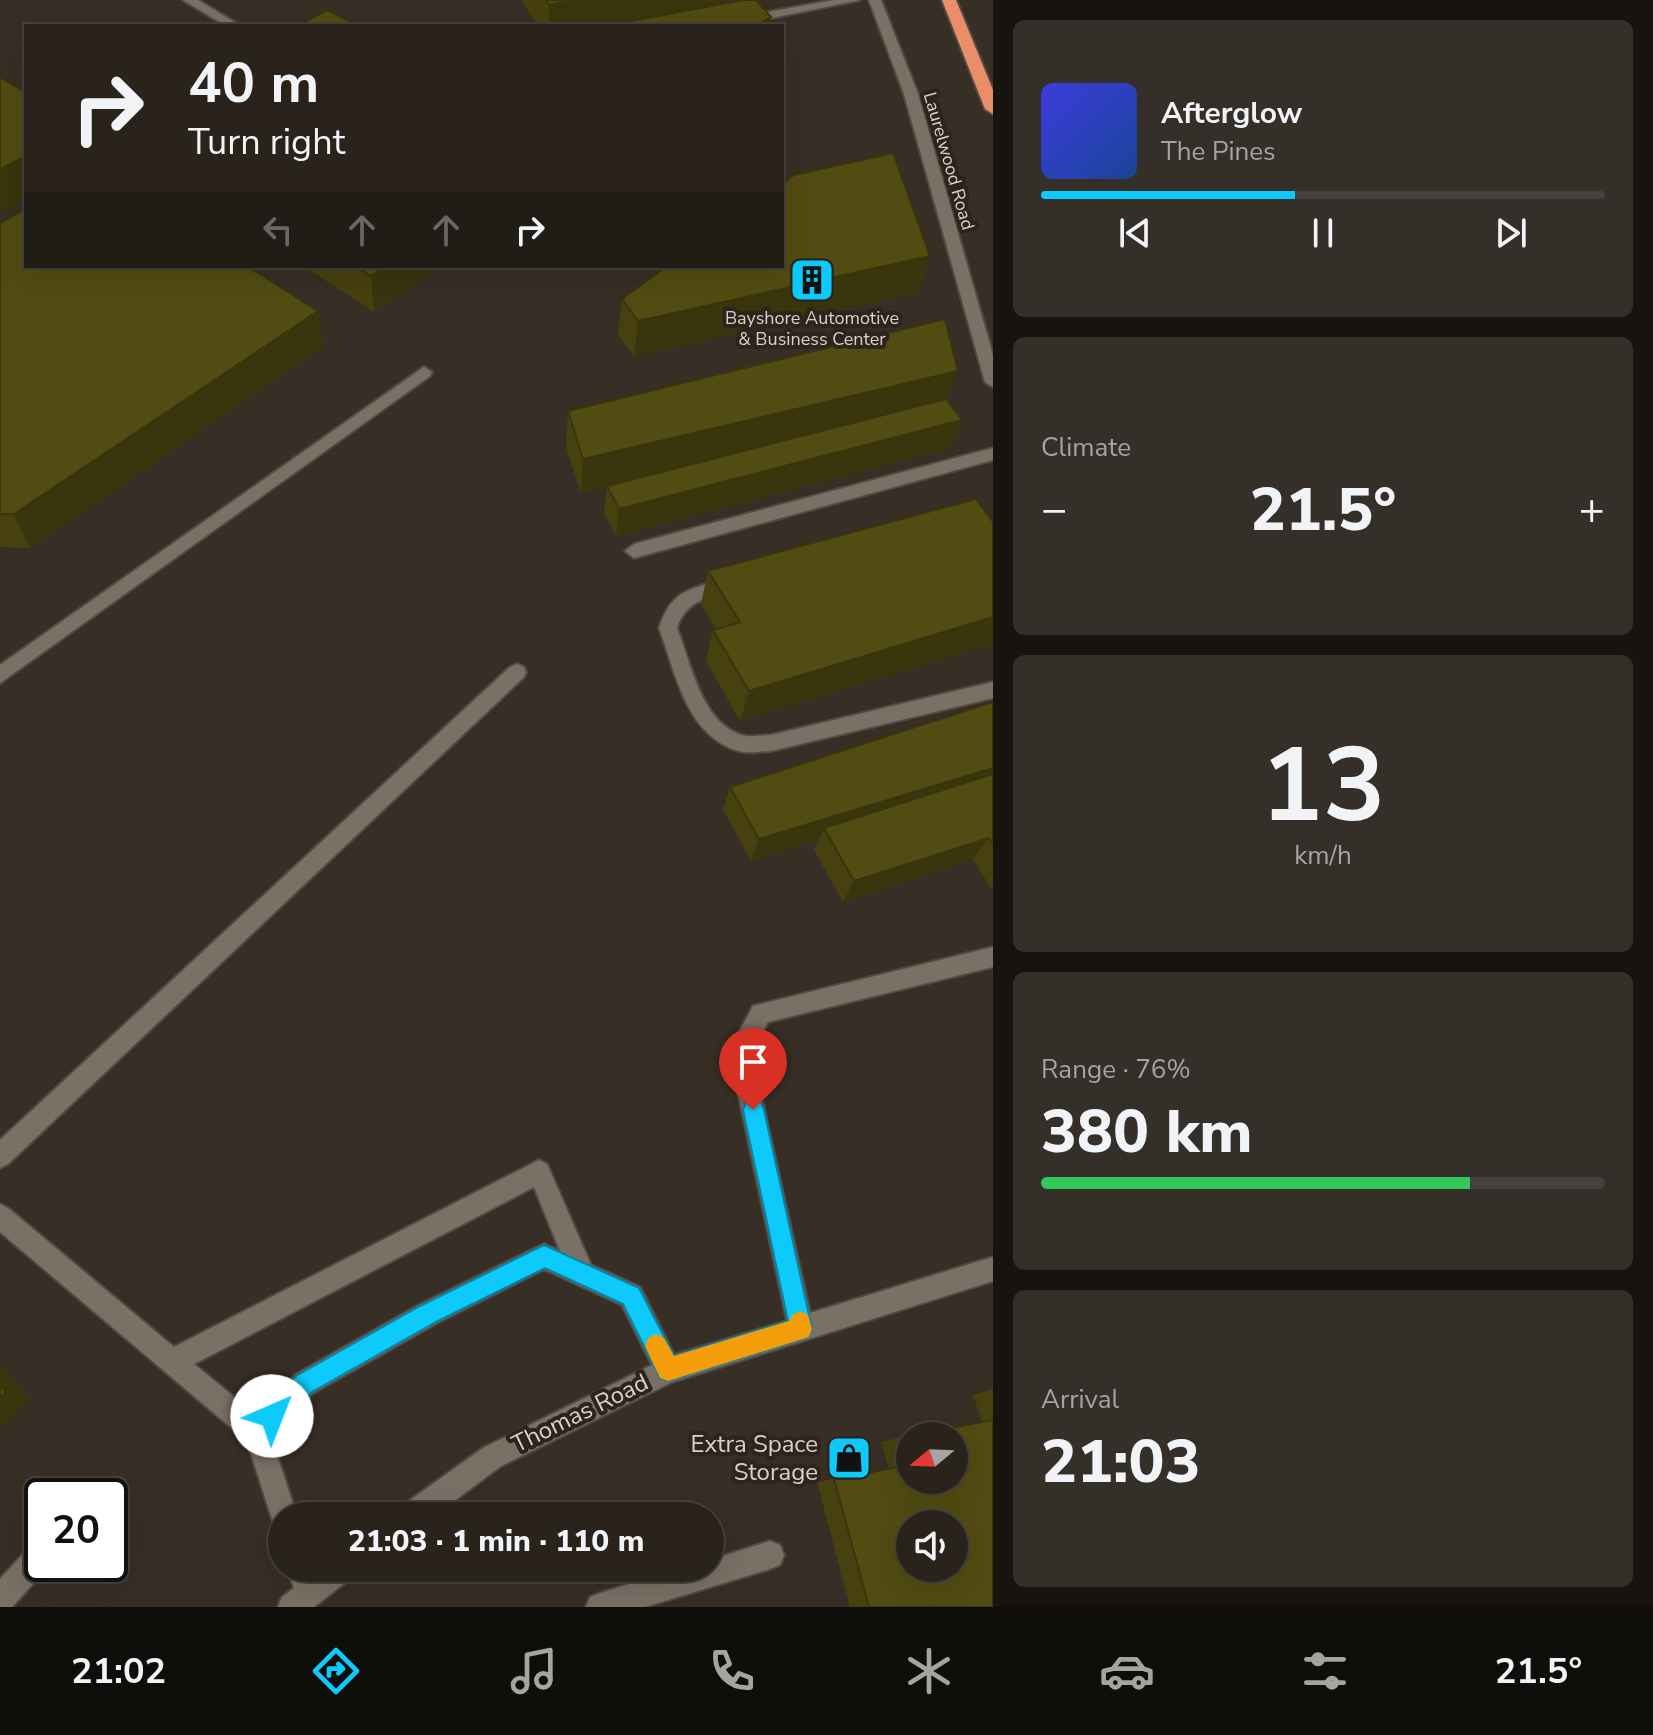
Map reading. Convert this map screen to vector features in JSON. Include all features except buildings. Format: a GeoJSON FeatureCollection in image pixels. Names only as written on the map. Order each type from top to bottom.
{"type":"FeatureCollection","features":[{"type":"Feature","properties":{"kind":"highway"},"geometry":{"type":"LineString","coordinates":[[949,0],[993,109]]}},
{"type":"Feature","properties":{"kind":"street"},"geometry":{"type":"LineString","coordinates":[[189,0],[231,24]]}},
{"type":"Feature","properties":{"kind":"street"},"geometry":{"type":"LineString","coordinates":[[723,24],[854,0]]}},
{"type":"Feature","properties":{"kind":"street","name":"Laurelwood Road"},"geometry":{"type":"LineString","coordinates":[[875,0],[911,94],[993,382]]}},
{"type":"Feature","properties":{"kind":"street"},"geometry":{"type":"LineString","coordinates":[[0,675],[424,372]]}},
{"type":"Feature","properties":{"kind":"street"},"geometry":{"type":"LineString","coordinates":[[634,551],[993,454]]}},
{"type":"Feature","properties":{"kind":"street"},"geometry":{"type":"LineString","coordinates":[[754,578],[685,598],[673,612],[668,628],[701,715],[717,730],[742,744],[771,743],[993,690]]}},
{"type":"Feature","properties":{"kind":"street"},"geometry":{"type":"LineString","coordinates":[[0,1156],[517,672]]}},
{"type":"Feature","properties":{"kind":"street"},"geometry":{"type":"LineString","coordinates":[[801,1329],[740,1051],[761,1013],[993,957]]}},
{"type":"Feature","properties":{"kind":"street"},"geometry":{"type":"LineString","coordinates":[[173,1361],[539,1172],[582,1273]]}},
{"type":"Feature","properties":{"kind":"street"},"geometry":{"type":"LineString","coordinates":[[0,1216],[257,1433],[279,1502]]}},
{"type":"Feature","properties":{"kind":"street"},"geometry":{"type":"LineString","coordinates":[[257,1433],[304,1384],[428,1314],[544,1256],[631,1296],[668,1370]]}},
{"type":"Feature","properties":{"kind":"street","name":"Thomas Road"},"geometry":{"type":"LineString","coordinates":[[431,1502],[492,1457],[668,1370],[993,1269]]}},
{"type":"Feature","properties":{"kind":"street"},"geometry":{"type":"LineString","coordinates":[[600,1607],[770,1555]]}},
{"type":"Feature","properties":{"kind":"street"},"geometry":{"type":"LineString","coordinates":[[0,1599],[24,1573]]}},
{"type":"Feature","properties":{"kind":"slow traffic"},"geometry":{"type":"LineString","coordinates":[[656,1346],[668,1370],[801,1329],[800,1323]]}},
{"type":"Feature","properties":{"kind":"place","name":"Bayshore Automotive & Business Center"},"geometry":{"type":"Point","coordinates":[812,280]}},
{"type":"Feature","properties":{"kind":"place","name":"Extra Space Storage"},"geometry":{"type":"Point","coordinates":[849,1458]}},
{"type":"Feature","properties":{"kind":"route"},"geometry":{"type":"LineString","coordinates":[[272,1416],[304,1384],[428,1314],[544,1256],[631,1296],[668,1370],[801,1329],[753,1110]]}}]}
